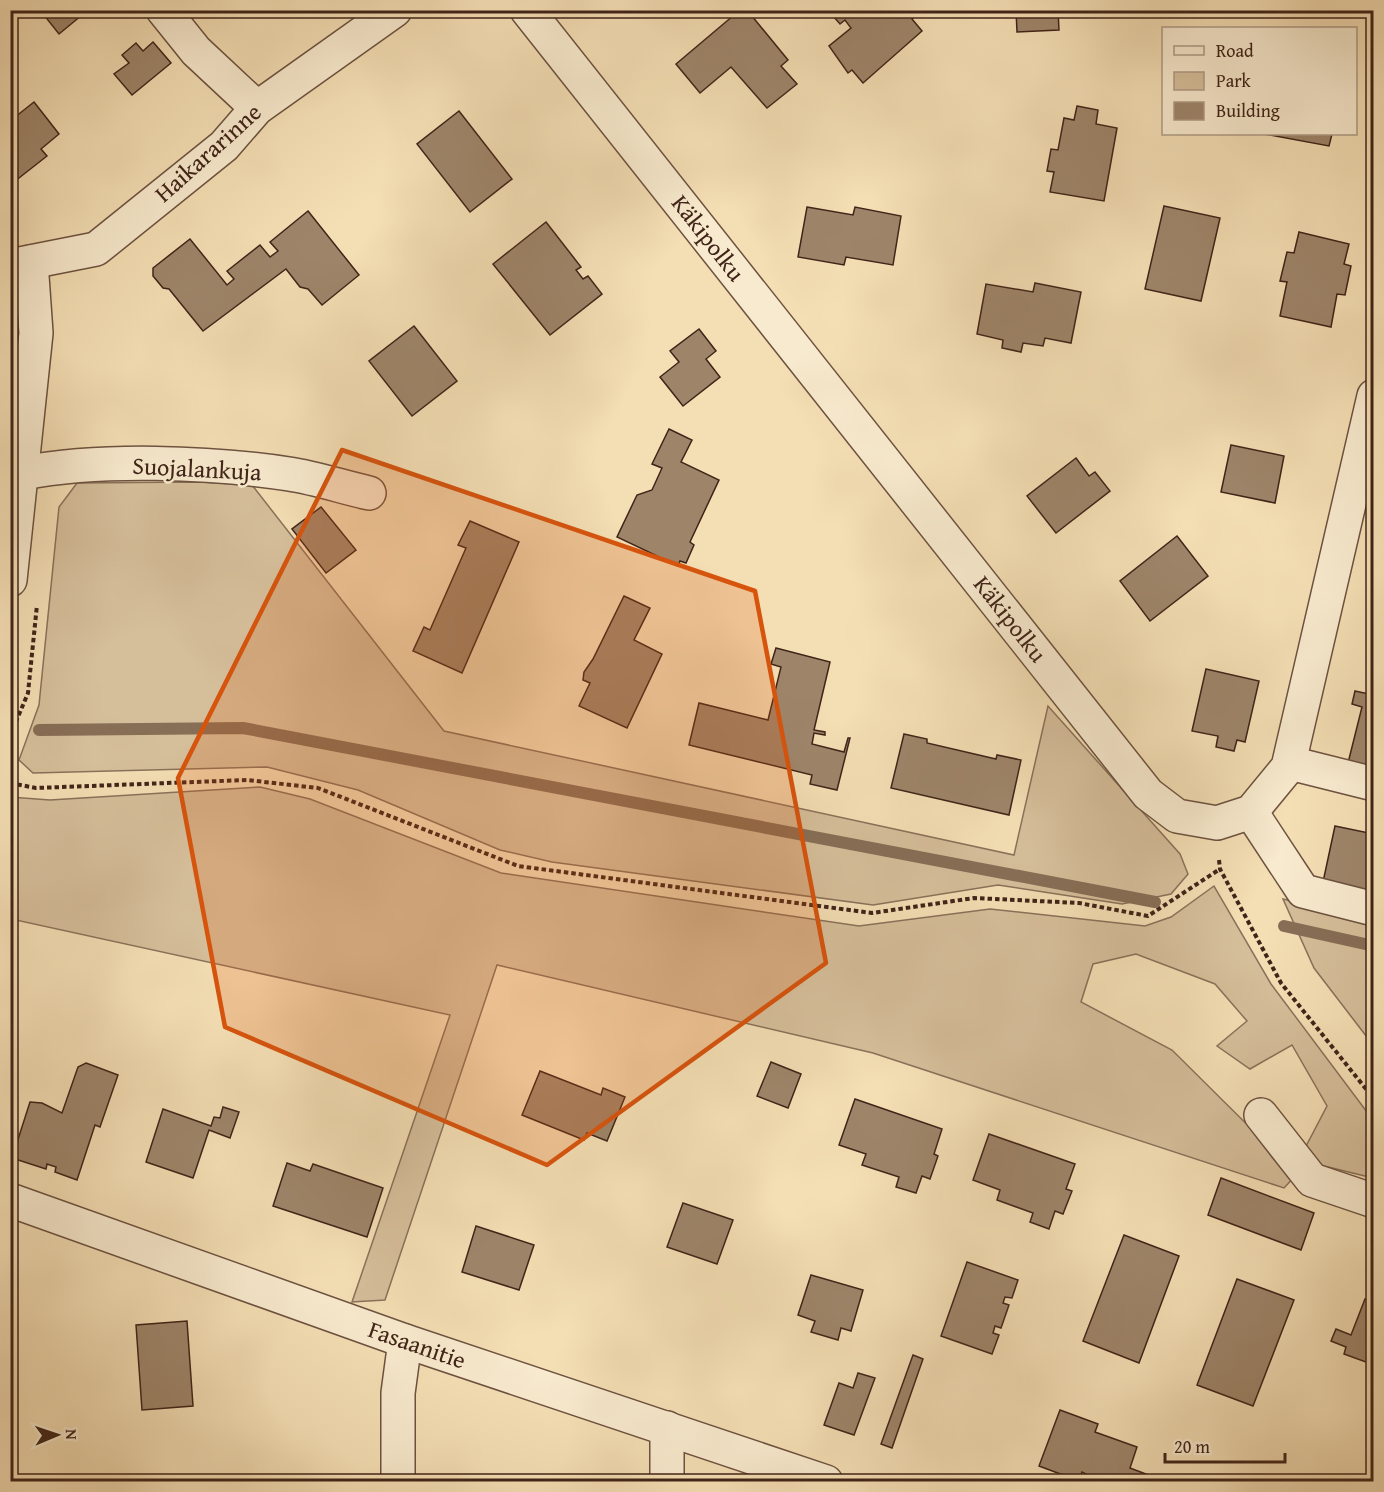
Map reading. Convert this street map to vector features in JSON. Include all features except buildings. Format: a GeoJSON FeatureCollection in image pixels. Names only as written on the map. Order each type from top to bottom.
{"type":"FeatureCollection","features":[{"type":"Feature","properties":{"kind":"street"},"geometry":{"type":"LineString","coordinates":[[163,10],[196,51],[257,108]]}},
{"type":"Feature","properties":{"kind":"street","name":"Haikararinne"},"geometry":{"type":"LineString","coordinates":[[21,264],[96,249],[224,146],[257,108],[395,10]]}},
{"type":"Feature","properties":{"kind":"street","name":"Käkipolku"},"geometry":{"type":"LineString","coordinates":[[529,11],[1148,794],[1177,816],[1217,823],[1251,812]]}},
{"type":"Feature","properties":{"kind":"street"},"geometry":{"type":"LineString","coordinates":[[10,580],[36,333],[21,264]]}},
{"type":"Feature","properties":{"kind":"street"},"geometry":{"type":"LineString","coordinates":[[1374,396],[1368,449],[1290,763],[1251,812],[1303,891],[1374,909]]}},
{"type":"Feature","properties":{"kind":"street","name":"Suojalankuja"},"geometry":{"type":"LineString","coordinates":[[23,473],[52,468],[181,464],[289,474],[369,493]]}},
{"type":"Feature","properties":{"kind":"street"},"geometry":{"type":"LineString","coordinates":[[1290,763],[1374,784]]}},
{"type":"Feature","properties":{"kind":"street"},"geometry":{"type":"LineString","coordinates":[[1261,1115],[1312,1180],[1374,1201]]}},
{"type":"Feature","properties":{"kind":"street","name":"Fasaanitie"},"geometry":{"type":"LineString","coordinates":[[10,1200],[405,1341],[826,1482]]}},
{"type":"Feature","properties":{"kind":"street"},"geometry":{"type":"LineString","coordinates":[[398,1482],[398,1393],[405,1341]]}},
{"type":"Feature","properties":{"kind":"street"},"geometry":{"type":"LineString","coordinates":[[667,1428],[668,1482]]}},
{"type":"Feature","properties":{"kind":"path"},"geometry":{"type":"LineString","coordinates":[[10,783],[36,788],[247,780],[318,788],[518,866],[872,913],[974,898],[1079,903],[1148,916],[1220,869]]}},
{"type":"Feature","properties":{"kind":"path"},"geometry":{"type":"LineString","coordinates":[[1217,823],[1220,869],[1281,983],[1374,1099]]}},
{"type":"Feature","properties":{"kind":"highlighted area"},"geometry":{"type":"Polygon","coordinates":[[[342,450],[755,591],[826,963],[547,1165],[225,1027],[178,778],[342,450]]]}},
{"type":"Feature","properties":{"kind":"green space"},"geometry":{"type":"Polygon","coordinates":[[[201,482],[252,485],[444,731],[1014,855],[1048,706],[1180,854],[1188,874],[1171,894],[1122,904],[998,885],[873,905],[552,862],[500,850],[358,790],[267,767],[33,773],[19,760],[39,705],[59,507],[77,483],[201,482]]]}},
{"type":"Feature","properties":{"kind":"green space"},"geometry":{"type":"Polygon","coordinates":[[[260,787],[310,799],[501,873],[859,926],[990,909],[1145,926],[1171,917],[1214,886],[1271,984],[1373,1120],[1373,1178],[1320,1165],[1304,1150],[1327,1106],[1292,1045],[1250,1069],[1217,1046],[1247,1021],[1215,984],[1136,954],[1093,964],[1081,1002],[1172,1050],[1297,1174],[1284,1188],[873,1053],[497,965],[385,1300],[352,1302],[450,1015],[11,919],[10,797],[50,800],[260,787]]]}},
{"type":"Feature","properties":{"kind":"green space"},"geometry":{"type":"Polygon","coordinates":[[[1283,899],[1373,920],[1373,1045],[1314,968],[1283,899]]]}},
{"type":"Feature","properties":{"kind":"waterway"},"geometry":{"type":"LineString","coordinates":[[39,730],[243,728],[1155,902]]}},
{"type":"Feature","properties":{"kind":"waterway"},"geometry":{"type":"LineString","coordinates":[[1284,926],[1374,946]]}}]}
